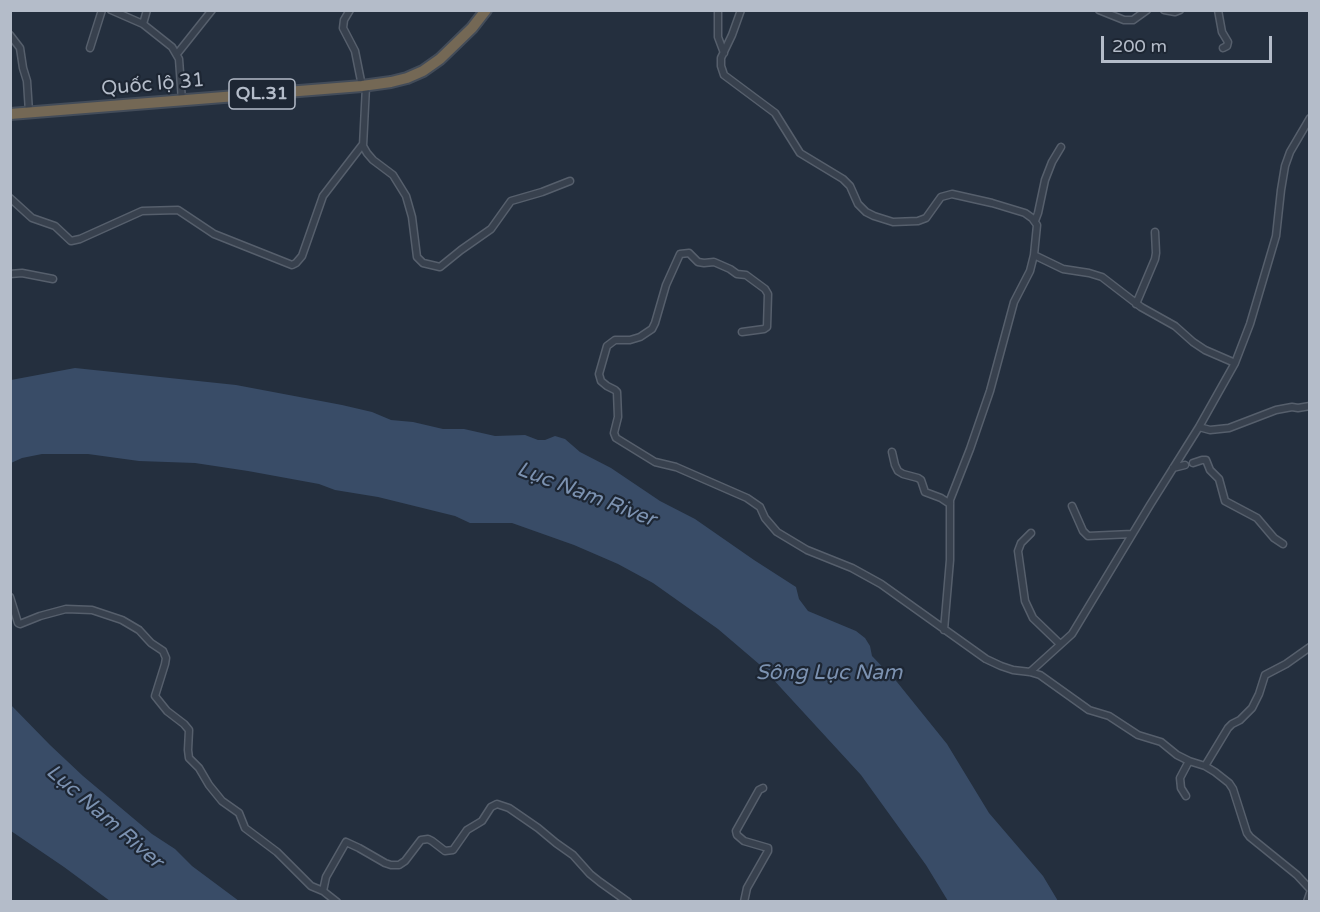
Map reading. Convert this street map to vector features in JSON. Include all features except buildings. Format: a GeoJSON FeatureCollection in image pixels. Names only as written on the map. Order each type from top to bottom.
{"type":"FeatureCollection","features":[{"type":"Feature","properties":{"kind":"highway","name":"Quốc lộ 31"},"geometry":{"type":"LineString","coordinates":[[10,114],[391,82],[423,71],[440,59],[460,41],[486,10]]}},
{"type":"Feature","properties":{"kind":"street"},"geometry":{"type":"LineString","coordinates":[[90,48],[102,10]]}},
{"type":"Feature","properties":{"kind":"street"},"geometry":{"type":"LineString","coordinates":[[111,10],[143,24],[165,40],[177,54],[180,65],[182,101]]}},
{"type":"Feature","properties":{"kind":"street"},"geometry":{"type":"LineString","coordinates":[[143,24],[147,10]]}},
{"type":"Feature","properties":{"kind":"street"},"geometry":{"type":"LineString","coordinates":[[177,54],[212,10]]}},
{"type":"Feature","properties":{"kind":"street"},"geometry":{"type":"LineString","coordinates":[[10,198],[32,218],[55,226],[71,241],[144,210],[178,210],[214,234],[292,265],[296,263],[302,256],[323,196],[363,144],[366,107],[364,86],[355,51],[343,28],[344,20],[350,10]]}},
{"type":"Feature","properties":{"kind":"street"},"geometry":{"type":"LineString","coordinates":[[718,10],[718,37],[724,53]]}},
{"type":"Feature","properties":{"kind":"street"},"geometry":{"type":"LineString","coordinates":[[741,10],[721,64],[724,75],[775,113],[800,153],[843,179],[850,186],[858,204],[866,212],[893,222],[922,221],[941,197],[952,194],[1025,213],[1035,221]]}},
{"type":"Feature","properties":{"kind":"street"},"geometry":{"type":"LineString","coordinates":[[1099,10],[1124,20],[1133,20],[1146,10]]}},
{"type":"Feature","properties":{"kind":"street"},"geometry":{"type":"LineString","coordinates":[[1164,10],[1175,12],[1180,10]]}},
{"type":"Feature","properties":{"kind":"street"},"geometry":{"type":"LineString","coordinates":[[1218,10],[1222,32],[1228,42],[1224,48]]}},
{"type":"Feature","properties":{"kind":"street"},"geometry":{"type":"LineString","coordinates":[[10,34],[20,48],[27,81],[29,112]]}},
{"type":"Feature","properties":{"kind":"street"},"geometry":{"type":"LineString","coordinates":[[1030,672],[1072,633],[1199,427],[1235,363],[1250,324],[1274,244],[1285,166],[1290,152],[1310,118]]}},
{"type":"Feature","properties":{"kind":"street"},"geometry":{"type":"LineString","coordinates":[[363,144],[370,156],[393,175],[406,196],[412,217],[417,257],[423,263],[440,267],[491,229],[510,201],[570,181]]}},
{"type":"Feature","properties":{"kind":"street"},"geometry":{"type":"LineString","coordinates":[[944,630],[950,560],[952,495],[992,383],[1014,302],[1030,271],[1037,229],[1035,221],[1047,174],[1061,147]]}},
{"type":"Feature","properties":{"kind":"street"},"geometry":{"type":"LineString","coordinates":[[1136,303],[1155,259],[1155,232]]}},
{"type":"Feature","properties":{"kind":"street"},"geometry":{"type":"LineString","coordinates":[[742,332],[767,327],[768,294],[765,289],[746,275],[737,274],[714,262],[698,262],[689,253],[680,254],[672,270],[652,329],[640,337],[615,340],[608,346],[599,374],[601,381],[617,392],[618,417],[615,436],[655,462],[676,467],[747,498],[760,507],[765,518],[777,531],[807,550],[852,568],[881,584],[976,653],[995,664],[1040,675],[1089,710],[1108,716],[1138,735],[1161,742],[1177,755],[1215,772],[1233,789],[1250,837],[1297,875],[1310,891],[1307,902]]}},
{"type":"Feature","properties":{"kind":"street"},"geometry":{"type":"LineString","coordinates":[[1034,255],[1063,269],[1099,275],[1136,303],[1172,324],[1205,350],[1235,363]]}},
{"type":"Feature","properties":{"kind":"street"},"geometry":{"type":"LineString","coordinates":[[10,274],[22,273],[53,279]]}},
{"type":"Feature","properties":{"kind":"street"},"geometry":{"type":"LineString","coordinates":[[1199,427],[1210,430],[1229,428],[1276,410],[1310,406]]}},
{"type":"Feature","properties":{"kind":"street"},"geometry":{"type":"LineString","coordinates":[[892,452],[898,471],[918,478],[925,492],[950,504]]}},
{"type":"Feature","properties":{"kind":"street"},"geometry":{"type":"LineString","coordinates":[[1193,463],[1206,460],[1210,470],[1219,479],[1225,501],[1257,518],[1274,538],[1283,544]]}},
{"type":"Feature","properties":{"kind":"street"},"geometry":{"type":"LineString","coordinates":[[1173,468],[1185,465]]}},
{"type":"Feature","properties":{"kind":"street"},"geometry":{"type":"LineString","coordinates":[[1071,506],[1083,531],[1088,536],[1132,534]]}},
{"type":"Feature","properties":{"kind":"street"},"geometry":{"type":"LineString","coordinates":[[1031,533],[1021,543],[1018,551],[1025,601],[1033,618],[1060,644]]}},
{"type":"Feature","properties":{"kind":"street"},"geometry":{"type":"LineString","coordinates":[[10,597],[20,624],[66,609],[92,610],[122,620],[139,630],[151,643],[163,651],[166,658],[165,664],[155,696],[171,715],[189,730],[189,758],[199,768],[222,801],[239,813],[245,828],[277,852],[311,886],[323,891],[338,902]]}},
{"type":"Feature","properties":{"kind":"street"},"geometry":{"type":"LineString","coordinates":[[1205,766],[1228,728],[1252,708],[1265,675],[1310,647]]}},
{"type":"Feature","properties":{"kind":"street"},"geometry":{"type":"LineString","coordinates":[[1186,796],[1181,788],[1180,780],[1189,761]]}},
{"type":"Feature","properties":{"kind":"street"},"geometry":{"type":"LineString","coordinates":[[744,902],[747,888],[768,851],[766,847],[744,841],[736,831],[759,790],[763,788]]}},
{"type":"Feature","properties":{"kind":"street"},"geometry":{"type":"LineString","coordinates":[[323,891],[326,877],[346,842],[385,863],[399,865],[405,861],[421,840],[428,839],[445,851],[453,850],[467,830],[482,821],[491,807],[497,804],[514,811],[573,855],[590,874],[628,902]]}},
{"type":"Feature","properties":{"kind":"water"},"geometry":{"type":"Polygon","coordinates":[[[75,368],[236,385],[342,405],[372,412],[391,420],[443,429],[464,429],[495,436],[525,435],[538,440],[555,436],[565,439],[580,452],[611,468],[660,501],[695,519],[796,587],[799,599],[808,611],[856,631],[865,638],[872,656],[897,682],[947,744],[989,813],[1043,876],[1058,901],[948,901],[926,865],[861,775],[759,664],[718,629],[653,583],[618,564],[574,545],[512,523],[470,523],[455,516],[378,497],[335,490],[319,484],[195,463],[139,461],[88,454],[42,454],[11,463],[11,380],[75,368]]]}},
{"type":"Feature","properties":{"kind":"water","name":"Lục Nam River"},"geometry":{"type":"Polygon","coordinates":[[[10,704],[83,776],[152,834],[175,849],[192,866],[239,901],[110,901],[11,831],[10,704]]]}},
{"type":"Feature","properties":{"kind":"water label","name":"Sông Lục Nam"},"geometry":{"type":"Point","coordinates":[829,673]}}]}
